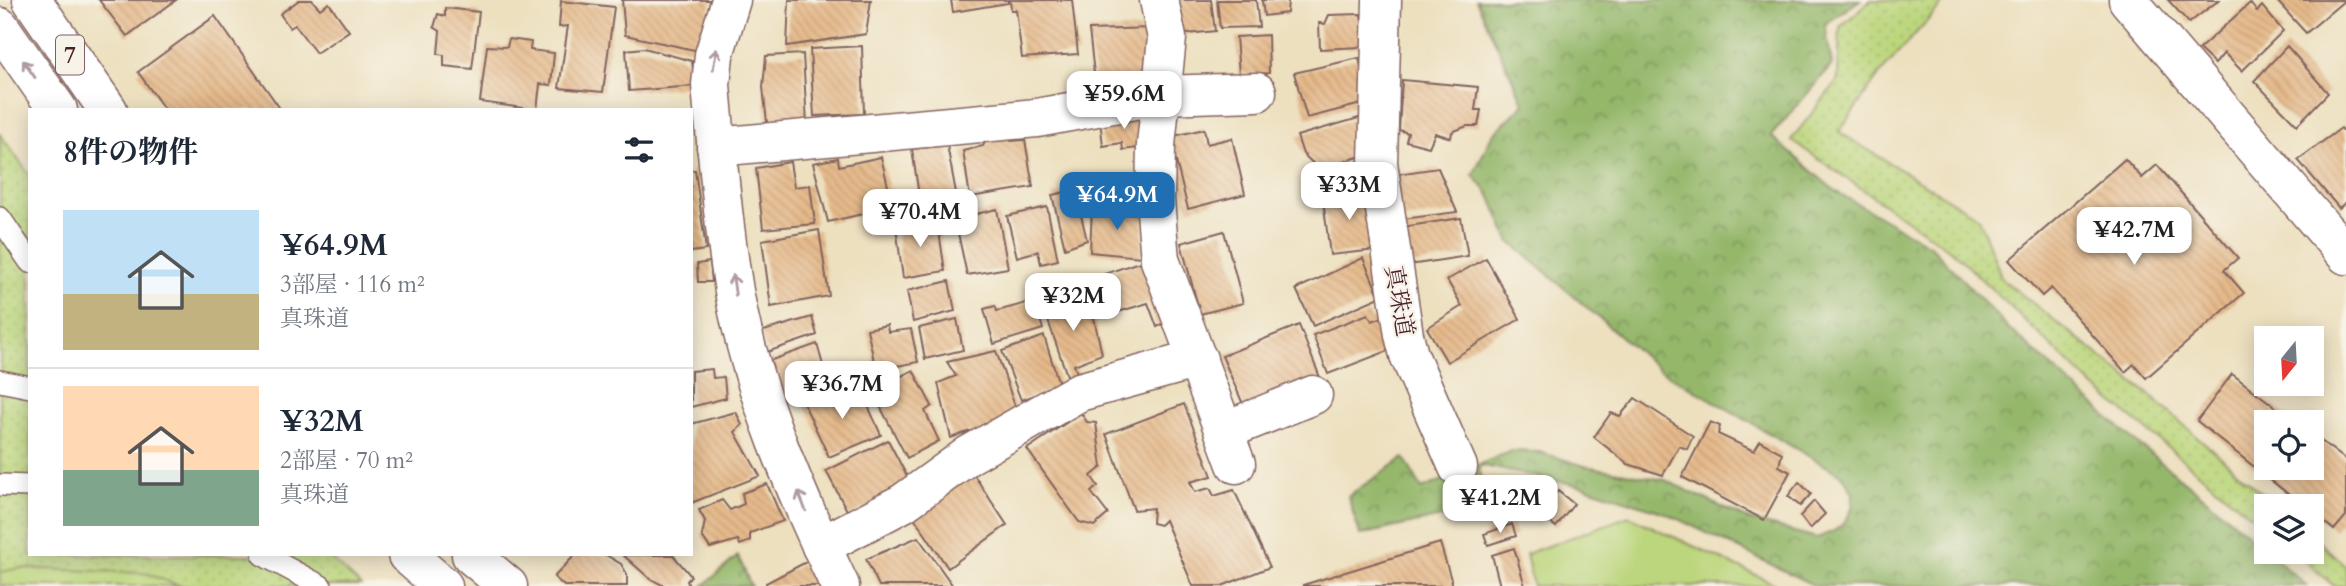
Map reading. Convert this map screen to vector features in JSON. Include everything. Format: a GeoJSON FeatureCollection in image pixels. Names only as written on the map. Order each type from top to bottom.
{"type":"FeatureCollection","features":[{"type":"Feature","properties":{"kind":"street","name":"7"},"geometry":{"type":"LineString","coordinates":[[32,0],[107,108]]}},
{"type":"Feature","properties":{"kind":"street"},"geometry":{"type":"LineString","coordinates":[[731,0],[714,55],[710,85],[735,293],[758,385],[821,546],[840,586]]}},
{"type":"Feature","properties":{"kind":"street"},"geometry":{"type":"LineString","coordinates":[[1159,0],[1167,38],[1155,200],[1160,260],[1230,447],[1313,395]]}},
{"type":"Feature","properties":{"kind":"street","name":"真珠道"},"geometry":{"type":"LineString","coordinates":[[1382,0],[1378,163],[1404,335],[1409,355],[1458,467]]}},
{"type":"Feature","properties":{"kind":"street"},"geometry":{"type":"LineString","coordinates":[[2128,0],[2346,255]]}},
{"type":"Feature","properties":{"kind":"street","name":"7"},"geometry":{"type":"LineString","coordinates":[[0,27],[57,108]]}},
{"type":"Feature","properties":{"kind":"street"},"geometry":{"type":"LineString","coordinates":[[716,147],[1037,118],[1161,95],[1258,92]]}},
{"type":"Feature","properties":{"kind":"street"},"geometry":{"type":"LineString","coordinates":[[821,546],[903,503],[969,455],[1079,392],[1198,359]]}},
{"type":"Feature","properties":{"kind":"street"},"geometry":{"type":"LineString","coordinates":[[408,556],[443,586]]}},
{"type":"Feature","properties":{"kind":"street"},"geometry":{"type":"LineString","coordinates":[[472,556],[508,586]]}},
{"type":"Feature","properties":{"kind":"lane"},"geometry":{"type":"LineString","coordinates":[[0,218],[28,259]]}},
{"type":"Feature","properties":{"kind":"lane"},"geometry":{"type":"LineString","coordinates":[[0,380],[28,387]]}},
{"type":"Feature","properties":{"kind":"lane"},"geometry":{"type":"LineString","coordinates":[[0,485],[28,486]]}},
{"type":"Feature","properties":{"kind":"lane"},"geometry":{"type":"LineString","coordinates":[[265,556],[321,586]]}},
{"type":"Feature","properties":{"kind":"green space"},"geometry":{"type":"Polygon","coordinates":[[[1476,0],[1860,0],[1825,24],[1832,65],[1771,136],[1835,191],[1930,245],[2006,326],[2132,439],[2254,540],[2254,564],[2282,564],[2307,586],[1815,586],[1668,514],[1582,486],[1479,465],[1486,507],[1360,535],[1348,496],[1404,458],[1422,489],[1511,451],[1539,452],[1585,466],[1665,480],[1749,520],[1817,538],[1834,531],[1846,521],[1852,509],[1853,493],[1843,476],[1660,370],[1509,241],[1490,195],[1473,175],[1492,135],[1524,104],[1476,0]]]}},
{"type":"Feature","properties":{"kind":"green space"},"geometry":{"type":"Polygon","coordinates":[[[1871,0],[1946,0],[1881,72],[1839,132],[1979,218],[2002,279],[2147,393],[2263,494],[2254,494],[2254,518],[2093,386],[1952,251],[1791,140],[1838,80],[1840,27],[1871,0]]]}},
{"type":"Feature","properties":{"kind":"green space"},"geometry":{"type":"Polygon","coordinates":[[[0,134],[28,173],[28,556],[328,556],[361,586],[0,586],[0,134]]]}},
{"type":"Feature","properties":{"kind":"green space"},"geometry":{"type":"Polygon","coordinates":[[[1629,516],[1779,586],[1533,586],[1526,554],[1629,516]]]}},
{"type":"Feature","properties":{"kind":"green space"},"geometry":{"type":"Polygon","coordinates":[[[2324,547],[2346,566],[2346,586],[2334,586],[2309,564],[2324,564],[2324,547]]]}},
{"type":"Feature","properties":{"kind":"green space"},"geometry":{"type":"Polygon","coordinates":[[[738,556],[751,586],[703,586],[738,556]]]}},
{"type":"Feature","properties":{"kind":"green space"},"geometry":{"type":"Polygon","coordinates":[[[21,568],[145,573],[180,586],[0,586],[0,572],[21,568]]]}},
{"type":"Feature","properties":{"kind":"building"},"geometry":{"type":"Polygon","coordinates":[[[99,0],[176,0],[127,36],[99,0]]]}},
{"type":"Feature","properties":{"kind":"building"},"geometry":{"type":"Polygon","coordinates":[[[299,0],[312,0],[320,9],[329,3],[349,31],[316,53],[295,25],[290,28],[280,14],[299,0]]]}},
{"type":"Feature","properties":{"kind":"building"},"geometry":{"type":"Polygon","coordinates":[[[622,0],[712,0],[699,51],[625,35],[622,0]]]}},
{"type":"Feature","properties":{"kind":"building"},"geometry":{"type":"Polygon","coordinates":[[[789,0],[871,0],[866,34],[787,46],[789,0]]]}},
{"type":"Feature","properties":{"kind":"building"},"geometry":{"type":"Polygon","coordinates":[[[951,0],[1008,0],[1008,3],[953,12],[951,0]]]}},
{"type":"Feature","properties":{"kind":"building"},"geometry":{"type":"Polygon","coordinates":[[[1010,0],[1072,0],[1078,54],[1022,58],[1016,10],[1011,10],[1010,0]]]}},
{"type":"Feature","properties":{"kind":"building"},"geometry":{"type":"Polygon","coordinates":[[[1173,0],[1211,0],[1215,31],[1178,35],[1173,0]]]}},
{"type":"Feature","properties":{"kind":"building"},"geometry":{"type":"Polygon","coordinates":[[[1217,0],[1256,0],[1259,27],[1220,28],[1217,0]]]}},
{"type":"Feature","properties":{"kind":"building"},"geometry":{"type":"Polygon","coordinates":[[[1262,0],[1288,0],[1287,13],[1264,16],[1262,0]]]}},
{"type":"Feature","properties":{"kind":"building"},"geometry":{"type":"Polygon","coordinates":[[[2168,0],[2219,0],[2189,23],[2168,0]]]}},
{"type":"Feature","properties":{"kind":"building"},"geometry":{"type":"Polygon","coordinates":[[[2276,0],[2345,0],[2306,33],[2276,0]]]}},
{"type":"Feature","properties":{"kind":"building"},"geometry":{"type":"Polygon","coordinates":[[[561,1],[614,7],[603,92],[559,88],[568,26],[559,27],[561,1]]]}},
{"type":"Feature","properties":{"kind":"building"},"geometry":{"type":"Polygon","coordinates":[[[2250,3],[2257,12],[2262,6],[2283,31],[2242,71],[2224,53],[2215,64],[2199,49],[2250,3]]]}},
{"type":"Feature","properties":{"kind":"building"},"geometry":{"type":"Polygon","coordinates":[[[445,8],[479,12],[472,69],[444,66],[444,55],[438,54],[440,31],[434,27],[438,14],[445,16],[445,8]]]}},
{"type":"Feature","properties":{"kind":"building"},"geometry":{"type":"Polygon","coordinates":[[[1361,14],[1362,22],[1373,22],[1362,47],[1320,49],[1319,23],[1325,24],[1329,15],[1361,14]]]}},
{"type":"Feature","properties":{"kind":"building"},"geometry":{"type":"Polygon","coordinates":[[[215,16],[280,108],[164,108],[138,72],[215,16]]]}},
{"type":"Feature","properties":{"kind":"building"},"geometry":{"type":"Polygon","coordinates":[[[1151,28],[1154,83],[1096,91],[1089,30],[1151,28]]]}},
{"type":"Feature","properties":{"kind":"building"},"geometry":{"type":"Polygon","coordinates":[[[1268,35],[1269,73],[1239,74],[1236,37],[1268,35]]]}},
{"type":"Feature","properties":{"kind":"building"},"geometry":{"type":"Polygon","coordinates":[[[509,39],[531,42],[530,50],[554,53],[551,85],[540,84],[537,108],[480,102],[487,46],[507,47],[509,39]]]}},
{"type":"Feature","properties":{"kind":"building"},"geometry":{"type":"Polygon","coordinates":[[[862,46],[864,114],[814,116],[810,49],[862,46]]]}},
{"type":"Feature","properties":{"kind":"building"},"geometry":{"type":"Polygon","coordinates":[[[2287,46],[2328,93],[2297,125],[2254,81],[2287,46]]]}},
{"type":"Feature","properties":{"kind":"building"},"geometry":{"type":"Polygon","coordinates":[[[644,48],[692,61],[695,86],[629,91],[626,50],[644,48]]]}},
{"type":"Feature","properties":{"kind":"building"},"geometry":{"type":"Polygon","coordinates":[[[803,54],[807,124],[768,131],[763,87],[766,56],[803,54]]]}},
{"type":"Feature","properties":{"kind":"building"},"geometry":{"type":"Polygon","coordinates":[[[1359,58],[1369,102],[1307,118],[1294,73],[1359,58]]]}},
{"type":"Feature","properties":{"kind":"building"},"geometry":{"type":"Polygon","coordinates":[[[1402,80],[1478,87],[1475,110],[1481,110],[1478,126],[1467,126],[1452,132],[1451,138],[1435,133],[1429,147],[1406,141],[1408,133],[1399,130],[1402,80]]]}},
{"type":"Feature","properties":{"kind":"building"},"geometry":{"type":"Polygon","coordinates":[[[1141,110],[1146,147],[1123,150],[1122,143],[1103,146],[1100,119],[1141,110]]]}},
{"type":"Feature","properties":{"kind":"building"},"geometry":{"type":"Polygon","coordinates":[[[1362,117],[1365,155],[1319,169],[1303,154],[1297,136],[1362,117]]]}},
{"type":"Feature","properties":{"kind":"building"},"geometry":{"type":"Polygon","coordinates":[[[2341,128],[2346,134],[2346,202],[2339,208],[2298,160],[2341,128]]]}},
{"type":"Feature","properties":{"kind":"building"},"geometry":{"type":"Polygon","coordinates":[[[1204,129],[1207,144],[1232,138],[1245,194],[1188,209],[1170,137],[1204,129]]]}},
{"type":"Feature","properties":{"kind":"building"},"geometry":{"type":"Polygon","coordinates":[[[1009,135],[1011,141],[1025,140],[1033,187],[970,197],[963,151],[983,146],[986,140],[1009,135]]]}},
{"type":"Feature","properties":{"kind":"building"},"geometry":{"type":"Polygon","coordinates":[[[947,145],[957,198],[929,202],[926,196],[919,196],[912,149],[947,145]]]}},
{"type":"Feature","properties":{"kind":"building"},"geometry":{"type":"Polygon","coordinates":[[[881,157],[893,207],[828,222],[813,163],[838,158],[839,166],[881,157]]]}},
{"type":"Feature","properties":{"kind":"building"},"geometry":{"type":"Polygon","coordinates":[[[2125,159],[2142,178],[2157,165],[2238,258],[2224,270],[2244,293],[2146,378],[2134,364],[2125,372],[2051,288],[2042,296],[2009,260],[2125,159]]]}},
{"type":"Feature","properties":{"kind":"building"},"geometry":{"type":"Polygon","coordinates":[[[790,162],[794,187],[810,185],[815,224],[763,229],[756,168],[790,162]]]}},
{"type":"Feature","properties":{"kind":"building"},"geometry":{"type":"Polygon","coordinates":[[[1438,168],[1457,212],[1396,220],[1390,175],[1438,168]]]}},
{"type":"Feature","properties":{"kind":"building"},"geometry":{"type":"Polygon","coordinates":[[[693,170],[695,170],[706,250],[693,252],[693,170]]]}},
{"type":"Feature","properties":{"kind":"building"},"geometry":{"type":"Polygon","coordinates":[[[1364,187],[1367,222],[1374,224],[1376,250],[1330,255],[1323,199],[1331,200],[1333,189],[1364,187]]]}},
{"type":"Feature","properties":{"kind":"building"},"geometry":{"type":"Polygon","coordinates":[[[1075,190],[1087,240],[1065,248],[1052,195],[1075,190]]]}},
{"type":"Feature","properties":{"kind":"building"},"geometry":{"type":"Polygon","coordinates":[[[1047,207],[1058,260],[1041,264],[1038,251],[1017,257],[1007,216],[1047,207]]]}},
{"type":"Feature","properties":{"kind":"building"},"geometry":{"type":"Polygon","coordinates":[[[1092,207],[1144,214],[1141,257],[1090,252],[1092,207]]]}},
{"type":"Feature","properties":{"kind":"building"},"geometry":{"type":"Polygon","coordinates":[[[997,209],[1008,268],[967,275],[955,219],[997,209]]]}},
{"type":"Feature","properties":{"kind":"building"},"geometry":{"type":"Polygon","coordinates":[[[1461,218],[1468,256],[1409,265],[1402,227],[1461,218]]]}},
{"type":"Feature","properties":{"kind":"building"},"geometry":{"type":"Polygon","coordinates":[[[937,219],[945,271],[903,278],[896,227],[937,219]]]}},
{"type":"Feature","properties":{"kind":"building"},"geometry":{"type":"Polygon","coordinates":[[[819,230],[829,296],[771,307],[762,240],[819,230]]]}},
{"type":"Feature","properties":{"kind":"building"},"geometry":{"type":"Polygon","coordinates":[[[1224,231],[1243,303],[1200,314],[1181,243],[1224,231]]]}},
{"type":"Feature","properties":{"kind":"building"},"geometry":{"type":"Polygon","coordinates":[[[1363,258],[1380,297],[1313,326],[1296,289],[1363,258]]]}},
{"type":"Feature","properties":{"kind":"building"},"geometry":{"type":"Polygon","coordinates":[[[1486,258],[1520,319],[1447,362],[1427,328],[1462,306],[1447,280],[1486,258]]]}},
{"type":"Feature","properties":{"kind":"building"},"geometry":{"type":"Polygon","coordinates":[[[710,262],[712,282],[698,282],[697,264],[710,262]]]}},
{"type":"Feature","properties":{"kind":"building"},"geometry":{"type":"Polygon","coordinates":[[[1150,262],[1167,322],[1157,327],[1148,303],[1111,314],[1082,282],[1136,263],[1150,262]]]}},
{"type":"Feature","properties":{"kind":"building"},"geometry":{"type":"Polygon","coordinates":[[[949,281],[955,311],[913,322],[907,291],[949,281]]]}},
{"type":"Feature","properties":{"kind":"building"},"geometry":{"type":"Polygon","coordinates":[[[1074,293],[1093,314],[1102,354],[1074,365],[1081,383],[1071,387],[1043,306],[1074,293]]]}},
{"type":"Feature","properties":{"kind":"building"},"geometry":{"type":"Polygon","coordinates":[[[1034,301],[1043,329],[994,344],[984,309],[995,306],[997,311],[1034,301]]]}},
{"type":"Feature","properties":{"kind":"building"},"geometry":{"type":"Polygon","coordinates":[[[1368,314],[1372,321],[1383,317],[1393,349],[1328,374],[1313,335],[1368,314]]]}},
{"type":"Feature","properties":{"kind":"building"},"geometry":{"type":"Polygon","coordinates":[[[812,317],[817,335],[767,352],[760,332],[812,317]]]}},
{"type":"Feature","properties":{"kind":"building"},"geometry":{"type":"Polygon","coordinates":[[[957,319],[963,350],[925,359],[919,328],[957,319]]]}},
{"type":"Feature","properties":{"kind":"building"},"geometry":{"type":"Polygon","coordinates":[[[887,325],[888,332],[911,329],[918,362],[876,370],[867,329],[887,325]]]}},
{"type":"Feature","properties":{"kind":"building"},"geometry":{"type":"Polygon","coordinates":[[[1299,325],[1321,380],[1246,411],[1222,356],[1299,325]]]}},
{"type":"Feature","properties":{"kind":"building"},"geometry":{"type":"Polygon","coordinates":[[[1044,336],[1060,387],[1021,400],[1002,351],[1044,336]]]}},
{"type":"Feature","properties":{"kind":"building"},"geometry":{"type":"Polygon","coordinates":[[[817,344],[826,376],[776,393],[766,362],[817,344]]]}},
{"type":"Feature","properties":{"kind":"building"},"geometry":{"type":"Polygon","coordinates":[[[996,351],[1018,415],[974,438],[970,431],[951,438],[938,383],[956,376],[947,362],[996,351]]]}},
{"type":"Feature","properties":{"kind":"building"},"geometry":{"type":"Polygon","coordinates":[[[712,369],[713,378],[724,377],[726,398],[693,406],[693,371],[712,369]]]}},
{"type":"Feature","properties":{"kind":"building"},"geometry":{"type":"Polygon","coordinates":[[[913,370],[932,406],[925,411],[939,441],[907,458],[872,391],[913,370]]]}},
{"type":"Feature","properties":{"kind":"building"},"geometry":{"type":"Polygon","coordinates":[[[2232,374],[2254,391],[2254,396],[2261,396],[2279,410],[2254,410],[2254,467],[2197,421],[2232,374]]]}},
{"type":"Feature","properties":{"kind":"building"},"geometry":{"type":"Polygon","coordinates":[[[838,389],[844,397],[861,390],[881,435],[829,457],[803,402],[838,389]]]}},
{"type":"Feature","properties":{"kind":"building"},"geometry":{"type":"Polygon","coordinates":[[[1635,398],[1693,436],[1687,449],[1679,446],[1663,475],[1628,464],[1594,437],[1611,413],[1620,416],[1635,398]]]}},
{"type":"Feature","properties":{"kind":"building"},"geometry":{"type":"Polygon","coordinates":[[[1184,404],[1212,476],[1190,482],[1195,492],[1210,488],[1214,496],[1234,490],[1270,567],[1222,586],[1193,586],[1165,520],[1160,525],[1152,523],[1153,508],[1134,510],[1106,434],[1184,404]]]}},
{"type":"Feature","properties":{"kind":"building"},"geometry":{"type":"Polygon","coordinates":[[[736,412],[742,425],[735,432],[760,476],[693,502],[693,423],[736,412]]]}},
{"type":"Feature","properties":{"kind":"building"},"geometry":{"type":"Polygon","coordinates":[[[1081,413],[1087,422],[1096,423],[1102,467],[1091,476],[1098,486],[1091,492],[1108,514],[1094,526],[1079,522],[1027,449],[1081,413]]]}},
{"type":"Feature","properties":{"kind":"building"},"geometry":{"type":"Polygon","coordinates":[[[1710,422],[1720,426],[1718,434],[1754,451],[1760,441],[1782,453],[1779,466],[1790,472],[1764,520],[1682,477],[1710,422]]]}},
{"type":"Feature","properties":{"kind":"building"},"geometry":{"type":"Polygon","coordinates":[[[888,440],[910,482],[850,516],[826,471],[888,440]]]}},
{"type":"Feature","properties":{"kind":"building"},"geometry":{"type":"Polygon","coordinates":[[[2324,443],[2346,460],[2346,516],[2334,530],[2324,522],[2324,494],[2288,494],[2271,480],[2324,480],[2324,443]]]}},
{"type":"Feature","properties":{"kind":"building"},"geometry":{"type":"Polygon","coordinates":[[[970,469],[1007,525],[948,568],[913,516],[970,469]]]}},
{"type":"Feature","properties":{"kind":"building"},"geometry":{"type":"Polygon","coordinates":[[[1799,482],[1811,494],[1800,506],[1788,496],[1799,482]]]}},
{"type":"Feature","properties":{"kind":"building"},"geometry":{"type":"Polygon","coordinates":[[[767,484],[783,521],[750,533],[750,541],[740,545],[738,540],[710,548],[702,536],[705,521],[699,510],[722,500],[730,510],[744,504],[742,493],[767,484]]]}},
{"type":"Feature","properties":{"kind":"building"},"geometry":{"type":"Polygon","coordinates":[[[1558,491],[1574,504],[1556,527],[1539,513],[1558,491]]]}},
{"type":"Feature","properties":{"kind":"building"},"geometry":{"type":"Polygon","coordinates":[[[1528,493],[1532,505],[1506,515],[1501,502],[1528,493]]]}},
{"type":"Feature","properties":{"kind":"building"},"geometry":{"type":"Polygon","coordinates":[[[1814,501],[1825,514],[1810,529],[1800,516],[1814,501]]]}},
{"type":"Feature","properties":{"kind":"building"},"geometry":{"type":"Polygon","coordinates":[[[1512,524],[1516,536],[1488,545],[1484,534],[1512,524]]]}},
{"type":"Feature","properties":{"kind":"building"},"geometry":{"type":"Polygon","coordinates":[[[918,537],[953,586],[879,586],[866,559],[918,537]]]}},
{"type":"Feature","properties":{"kind":"building"},"geometry":{"type":"Polygon","coordinates":[[[1440,543],[1453,586],[1303,586],[1303,585],[1440,543]]]}},
{"type":"Feature","properties":{"kind":"building"},"geometry":{"type":"Polygon","coordinates":[[[1514,548],[1525,586],[1500,586],[1492,555],[1514,548]]]}},
{"type":"Feature","properties":{"kind":"building"},"geometry":{"type":"Polygon","coordinates":[[[574,556],[608,556],[621,564],[627,574],[627,586],[564,586],[554,577],[574,556]]]}},
{"type":"Feature","properties":{"kind":"building"},"geometry":{"type":"Polygon","coordinates":[[[624,556],[674,556],[691,576],[687,581],[689,586],[664,586],[649,578],[624,556]]]}},
{"type":"Feature","properties":{"kind":"building"},"geometry":{"type":"Polygon","coordinates":[[[808,561],[819,586],[767,586],[766,583],[808,561]]]}}]}
